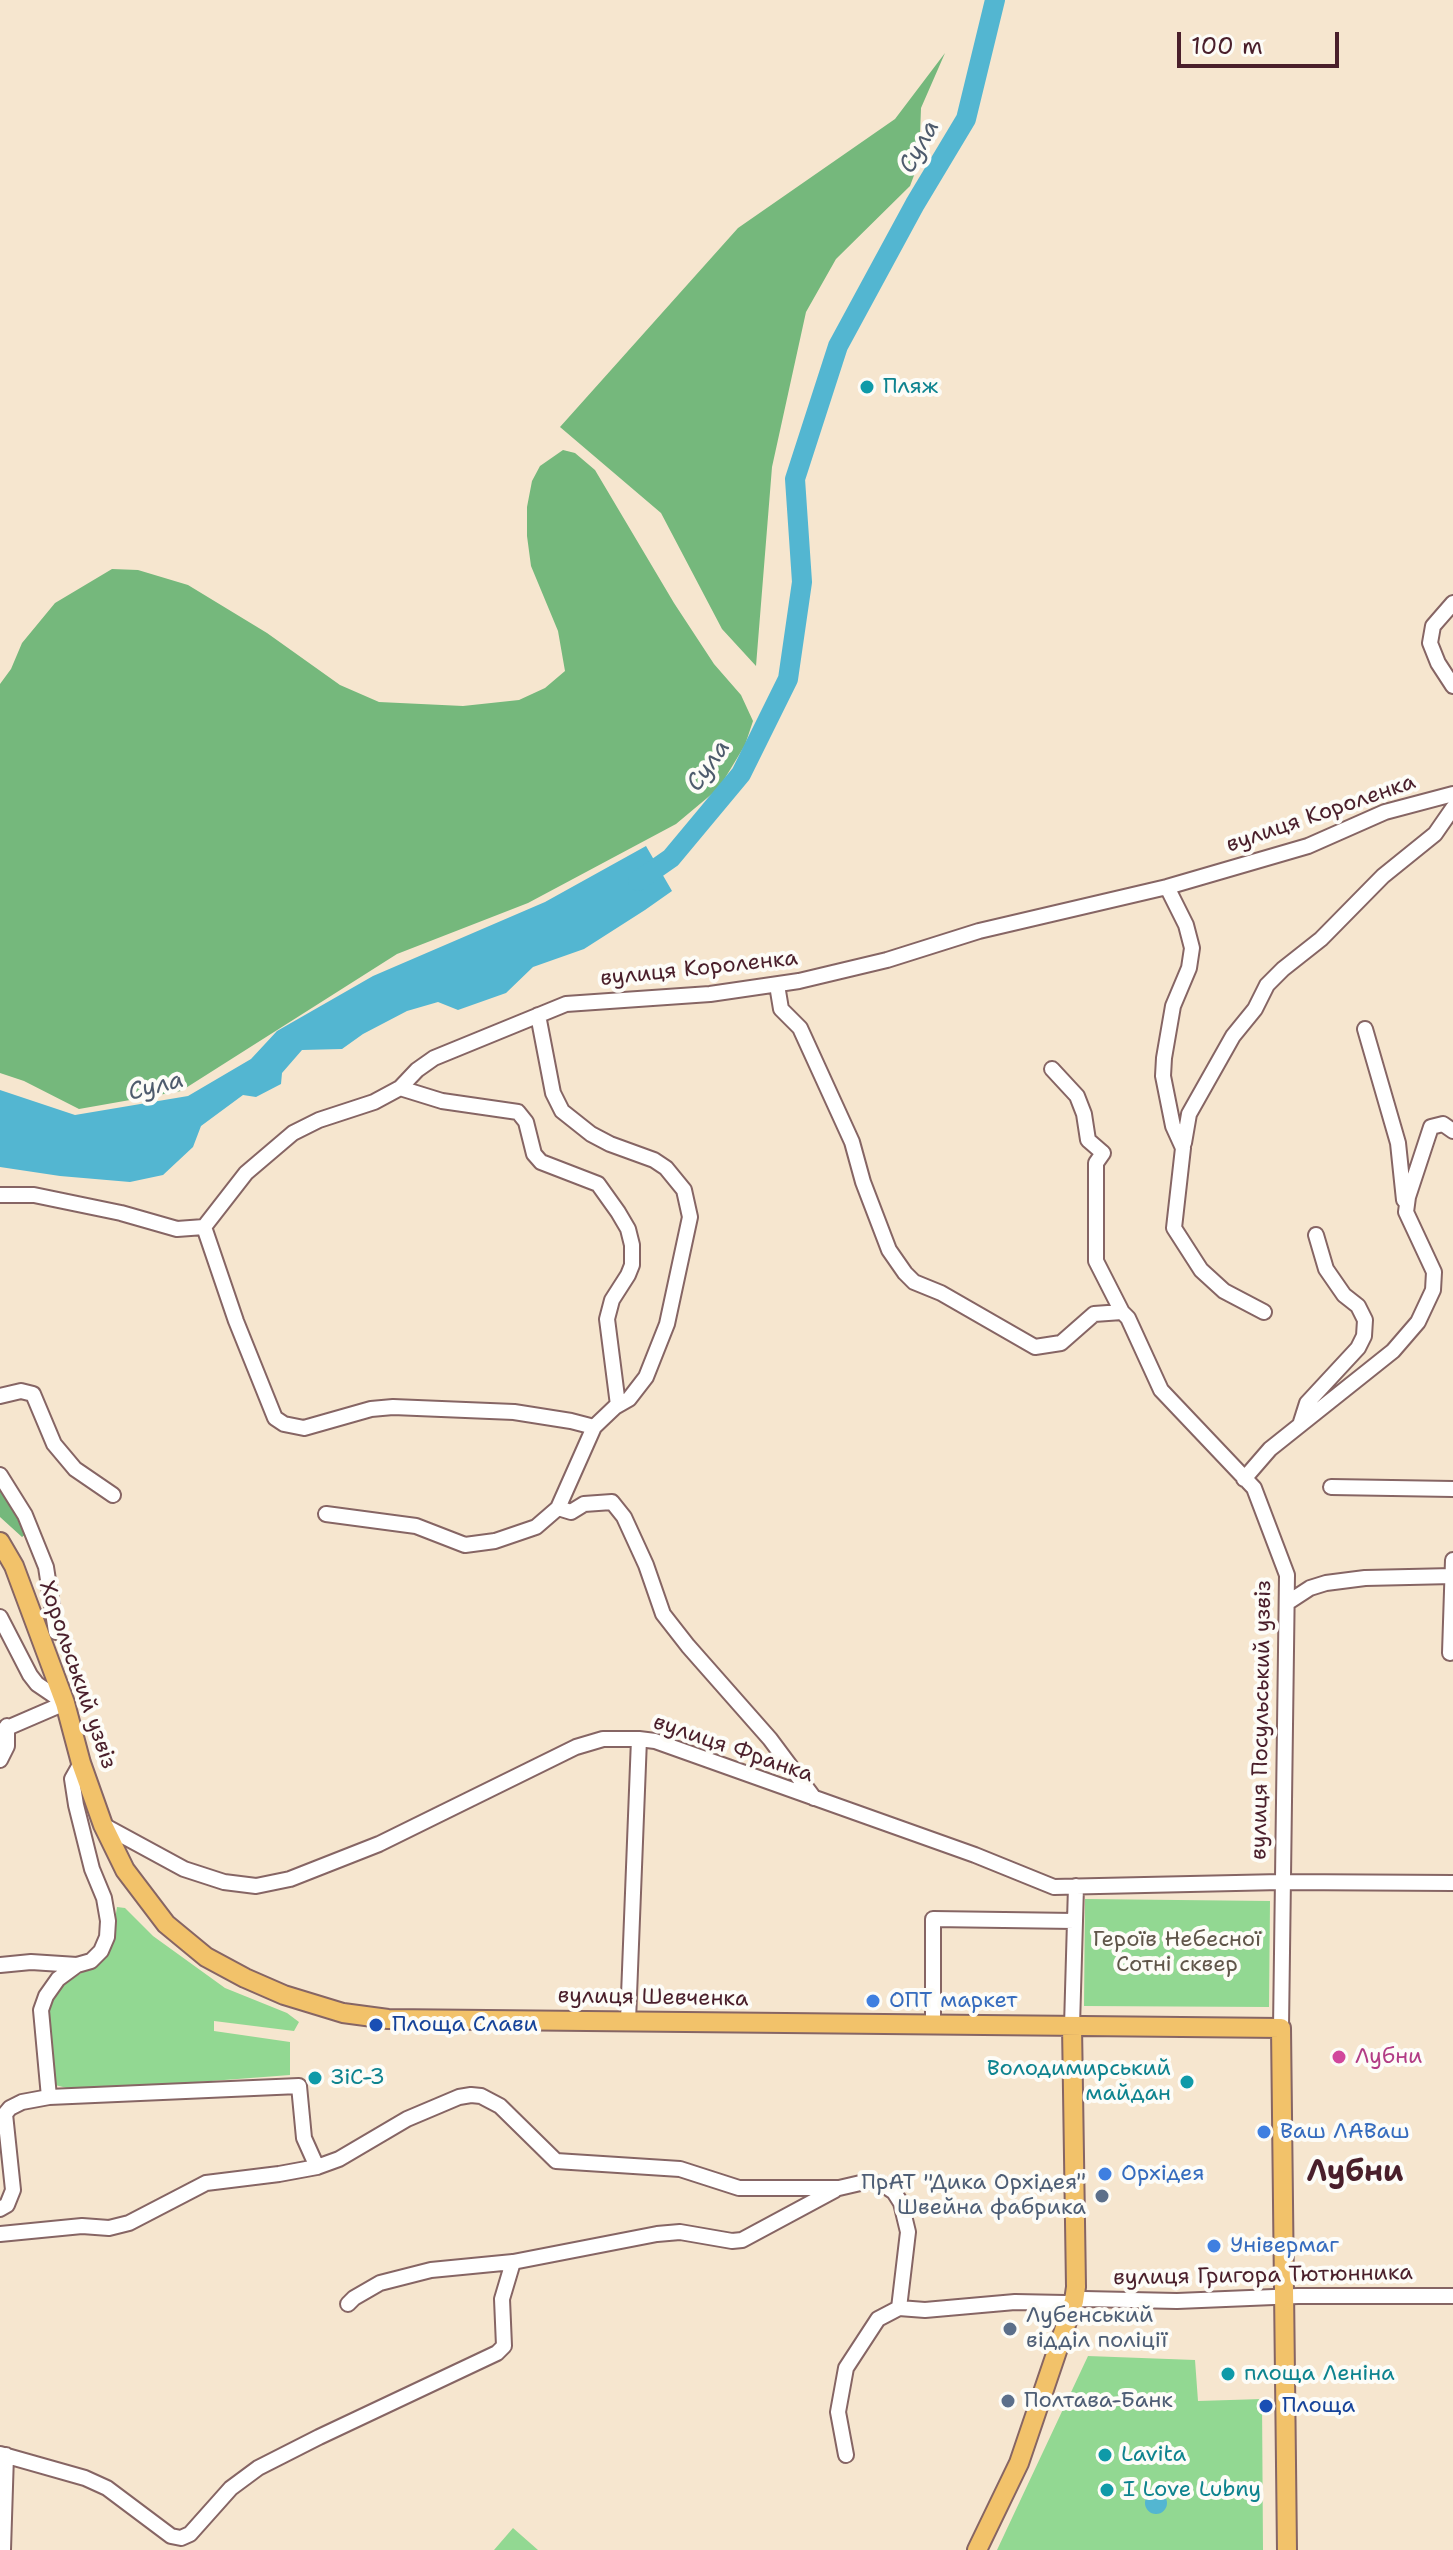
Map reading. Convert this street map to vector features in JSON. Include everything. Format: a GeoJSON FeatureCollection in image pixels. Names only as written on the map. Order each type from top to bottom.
{"type":"FeatureCollection","features":[{"type":"Feature","properties":{"kind":"main road","name":"Хорольський узвіз"},"geometry":{"type":"LineString","coordinates":[[0,1542],[14,1566],[65,1703],[81,1763],[103,1825]]}},
{"type":"Feature","properties":{"kind":"main road","name":"вулиця Шевченка"},"geometry":{"type":"LineString","coordinates":[[103,1825],[125,1870],[166,1924],[206,1957],[284,1995],[343,2013],[388,2019],[1281,2028]]}},
{"type":"Feature","properties":{"kind":"main road"},"geometry":{"type":"LineString","coordinates":[[977,2550],[1019,2463],[1074,2301],[1072,2026]]}},
{"type":"Feature","properties":{"kind":"main road"},"geometry":{"type":"LineString","coordinates":[[1281,2028],[1287,2550]]}},
{"type":"Feature","properties":{"kind":"street"},"geometry":{"type":"LineString","coordinates":[[1453,603],[1433,626],[1430,643],[1453,686]]}},
{"type":"Feature","properties":{"kind":"street","name":"вулиця Короленка"},"geometry":{"type":"LineString","coordinates":[[204,1227],[246,1173],[278,1143],[319,1120],[374,1102],[400,1088],[434,1058],[566,1004],[710,994],[777,985],[887,960],[979,931],[1167,887],[1308,846],[1385,812],[1453,794]]}},
{"type":"Feature","properties":{"kind":"street"},"geometry":{"type":"LineString","coordinates":[[1264,1312],[1224,1291],[1183,1246],[1174,1228],[1184,1129],[1189,1114],[1233,1036],[1255,1009],[1267,985],[1321,939],[1383,876],[1435,834],[1453,808]]}},
{"type":"Feature","properties":{"kind":"street"},"geometry":{"type":"LineString","coordinates":[[1167,887],[1186,925],[1192,948],[1189,968],[1171,1017],[1163,1076],[1173,1126],[1183,1148]]}},
{"type":"Feature","properties":{"kind":"street"},"geometry":{"type":"LineString","coordinates":[[777,985],[781,1009],[800,1028],[852,1142],[863,1182],[889,1250],[914,1282],[941,1293],[1035,1347],[1061,1343],[1094,1314],[1122,1312]]}},
{"type":"Feature","properties":{"kind":"street"},"geometry":{"type":"LineString","coordinates":[[326,1514],[416,1526],[465,1545],[495,1541],[536,1527],[558,1508],[594,1427],[629,1399],[646,1377],[667,1324],[690,1217],[689,1203],[676,1178],[654,1160],[591,1134],[562,1111],[553,1093],[538,1015]]}},
{"type":"Feature","properties":{"kind":"street"},"geometry":{"type":"LineString","coordinates":[[1244,1479],[1270,1449],[1393,1351],[1418,1322],[1433,1290],[1434,1272],[1406,1212],[1398,1143],[1365,1029]]}},
{"type":"Feature","properties":{"kind":"street","name":"вулиця Посульський узвіз"},"geometry":{"type":"LineString","coordinates":[[1052,1069],[1077,1096],[1084,1114],[1088,1140],[1103,1153],[1096,1163],[1095,1178],[1096,1261],[1128,1318],[1161,1390],[1254,1488],[1287,1575],[1281,2028]]}},
{"type":"Feature","properties":{"kind":"street"},"geometry":{"type":"LineString","coordinates":[[400,1088],[442,1101],[518,1112],[526,1122],[534,1154],[541,1162],[598,1184],[618,1212],[628,1229],[632,1265],[612,1300],[607,1319],[618,1405]]}},
{"type":"Feature","properties":{"kind":"street"},"geometry":{"type":"LineString","coordinates":[[1406,1212],[1429,1130],[1440,1124],[1453,1131]]}},
{"type":"Feature","properties":{"kind":"street"},"geometry":{"type":"LineString","coordinates":[[0,1195],[34,1195],[121,1213],[177,1229],[204,1227],[236,1321],[275,1418],[284,1424],[304,1428],[371,1409],[393,1407],[514,1412],[594,1427]]}},
{"type":"Feature","properties":{"kind":"street"},"geometry":{"type":"LineString","coordinates":[[1300,1425],[1307,1403],[1358,1348],[1364,1336],[1365,1320],[1358,1306],[1344,1295],[1326,1269],[1316,1235]]}},
{"type":"Feature","properties":{"kind":"street"},"geometry":{"type":"LineString","coordinates":[[0,1396],[21,1391],[33,1394],[54,1444],[75,1469],[113,1495]]}},
{"type":"Feature","properties":{"kind":"street"},"geometry":{"type":"LineString","coordinates":[[0,1475],[25,1515],[46,1567],[56,1632]]}},
{"type":"Feature","properties":{"kind":"street"},"geometry":{"type":"LineString","coordinates":[[1331,1487],[1453,1489]]}},
{"type":"Feature","properties":{"kind":"street"},"geometry":{"type":"LineString","coordinates":[[558,1508],[571,1512],[584,1504],[612,1502],[634,1535],[663,1614],[770,1739],[816,1800]]}},
{"type":"Feature","properties":{"kind":"street"},"geometry":{"type":"LineString","coordinates":[[1450,1653],[1453,1560]]}},
{"type":"Feature","properties":{"kind":"street"},"geometry":{"type":"LineString","coordinates":[[1287,1603],[1310,1588],[1326,1583],[1365,1578],[1452,1576]]}},
{"type":"Feature","properties":{"kind":"street"},"geometry":{"type":"LineString","coordinates":[[0,1617],[30,1675],[37,1684],[65,1703]]}},
{"type":"Feature","properties":{"kind":"street"},"geometry":{"type":"LineString","coordinates":[[0,1760],[7,1746],[4,1728],[65,1703]]}},
{"type":"Feature","properties":{"kind":"street","name":"вулиця Франка"},"geometry":{"type":"LineString","coordinates":[[103,1825],[184,1869],[224,1882],[256,1886],[290,1879],[379,1844],[576,1747],[603,1739],[639,1739],[655,1741],[975,1855],[1054,1887],[1281,1882],[1453,1883]]}},
{"type":"Feature","properties":{"kind":"street"},"geometry":{"type":"LineString","coordinates":[[628,2021],[639,1739]]}},
{"type":"Feature","properties":{"kind":"street"},"geometry":{"type":"LineString","coordinates":[[0,1965],[31,1962],[77,1965],[91,1961],[101,1951],[107,1937],[104,1898],[92,1869],[72,1779],[81,1763]]}},
{"type":"Feature","properties":{"kind":"street"},"geometry":{"type":"LineString","coordinates":[[1072,2026],[1076,1886]]}},
{"type":"Feature","properties":{"kind":"street"},"geometry":{"type":"LineString","coordinates":[[933,2025],[933,1919],[1075,1921]]}},
{"type":"Feature","properties":{"kind":"street"},"geometry":{"type":"LineString","coordinates":[[49,2097],[41,2010],[58,1979],[77,1965]]}},
{"type":"Feature","properties":{"kind":"street"},"geometry":{"type":"LineString","coordinates":[[0,2209],[7,2205],[13,2190],[5,2114],[22,2102],[49,2097],[299,2086],[304,2138],[317,2167]]}},
{"type":"Feature","properties":{"kind":"street"},"geometry":{"type":"LineString","coordinates":[[0,2234],[82,2226],[109,2228],[129,2223],[206,2183],[317,2167],[372,2141],[407,2119],[471,2095],[481,2096],[500,2106],[556,2161],[680,2169],[739,2188],[839,2188]]}},
{"type":"Feature","properties":{"kind":"street"},"geometry":{"type":"LineString","coordinates":[[348,2304],[380,2283],[418,2274],[513,2262],[657,2234],[680,2232],[742,2240],[839,2188],[876,2182],[888,2187],[901,2203],[908,2232],[899,2308],[878,2319],[846,2368],[838,2412],[846,2455]]}},
{"type":"Feature","properties":{"kind":"street"},"geometry":{"type":"LineString","coordinates":[[2,2547],[3,2454],[85,2478],[107,2488],[171,2536],[181,2538],[190,2534],[231,2488],[258,2468],[497,2353],[504,2346],[502,2299],[513,2262]]}},
{"type":"Feature","properties":{"kind":"street","name":"вулиця Григора Тютюнника"},"geometry":{"type":"LineString","coordinates":[[899,2308],[925,2310],[1015,2302],[1284,2296],[1453,2296]]}},
{"type":"Feature","properties":{"kind":"green space"},"geometry":{"type":"Polygon","coordinates":[[[945,53],[921,108],[919,162],[910,186],[836,259],[806,312],[772,467],[756,666],[722,629],[661,513],[560,427],[738,228],[895,119],[945,53]]]}},
{"type":"Feature","properties":{"kind":"green space"},"geometry":{"type":"Polygon","coordinates":[[[563,450],[575,453],[595,470],[674,603],[714,664],[741,695],[753,721],[745,745],[719,788],[676,824],[528,903],[397,954],[181,1091],[79,1109],[24,1081],[0,1073],[0,684],[11,669],[22,643],[55,603],[112,569],[138,570],[188,585],[267,633],[340,685],[379,702],[463,706],[519,700],[545,688],[565,671],[558,631],[531,566],[527,536],[527,507],[532,481],[540,466],[563,450]]]}},
{"type":"Feature","properties":{"kind":"green space"},"geometry":{"type":"Polygon","coordinates":[[[0,1484],[26,1534],[22,1537],[0,1517],[0,1484]]]}},
{"type":"Feature","properties":{"kind":"green space","name":"Героїв Небесної Сотні сквер"},"geometry":{"type":"Polygon","coordinates":[[[1085,1899],[1270,1901],[1269,2007],[1084,2006],[1085,1899]]]}},
{"type":"Feature","properties":{"kind":"green space"},"geometry":{"type":"Polygon","coordinates":[[[117,1907],[125,1908],[153,1936],[225,1988],[287,2013],[299,2022],[294,2031],[214,2021],[214,2031],[290,2042],[290,2075],[79,2091],[55,2085],[50,2074],[45,2013],[58,1987],[100,1962],[110,1951],[117,1907]]]}},
{"type":"Feature","properties":{"kind":"green space"},"geometry":{"type":"Polygon","coordinates":[[[1088,2356],[1195,2360],[1198,2401],[1262,2399],[1263,2550],[997,2550],[1088,2356]]]}},
{"type":"Feature","properties":{"kind":"green space"},"geometry":{"type":"Polygon","coordinates":[[[513,2528],[538,2550],[494,2550],[513,2528]]]}},
{"type":"Feature","properties":{"kind":"water"},"geometry":{"type":"Polygon","coordinates":[[[646,846],[672,891],[645,910],[584,949],[533,967],[506,993],[458,1010],[438,1002],[407,1011],[342,1049],[302,1050],[282,1073],[281,1084],[256,1097],[243,1095],[201,1126],[193,1147],[163,1175],[130,1182],[0,1167],[0,1090],[75,1115],[188,1096],[251,1059],[277,1031],[373,976],[545,902],[646,846]]]}},
{"type":"Feature","properties":{"kind":"water"},"geometry":{"type":"Polygon","coordinates":[[[1156,2492],[1164,2495],[1167,2503],[1164,2511],[1156,2514],[1148,2511],[1145,2503],[1148,2495],[1156,2492]]]}},
{"type":"Feature","properties":{"kind":"waterway","name":"Сула"},"geometry":{"type":"LineString","coordinates":[[638,881],[671,858],[741,774],[788,679],[802,582],[795,479],[838,346],[915,204],[966,119],[995,0]]}},
{"type":"Feature","properties":{"kind":"place","name":"Пляж"},"geometry":{"type":"Point","coordinates":[867,387]}},
{"type":"Feature","properties":{"kind":"place","name":"ОПТ маркет"},"geometry":{"type":"Point","coordinates":[873,2001]}},
{"type":"Feature","properties":{"kind":"place","name":"Площа Слави"},"geometry":{"type":"Point","coordinates":[376,2025]}},
{"type":"Feature","properties":{"kind":"place","name":"Лубни"},"geometry":{"type":"Point","coordinates":[1339,2057]}},
{"type":"Feature","properties":{"kind":"place","name":"ЗіС-3"},"geometry":{"type":"Point","coordinates":[315,2078]}},
{"type":"Feature","properties":{"kind":"place","name":"Володимирський майдан"},"geometry":{"type":"Point","coordinates":[1187,2082]}},
{"type":"Feature","properties":{"kind":"place","name":"Ваш ЛАВаш"},"geometry":{"type":"Point","coordinates":[1264,2132]}},
{"type":"Feature","properties":{"kind":"place","name":"Орхідея"},"geometry":{"type":"Point","coordinates":[1105,2174]}},
{"type":"Feature","properties":{"kind":"place","name":"ПрАТ \"Дика Орхідея\" Швейна фабрика"},"geometry":{"type":"Point","coordinates":[1102,2196]}},
{"type":"Feature","properties":{"kind":"place","name":"Універмаг"},"geometry":{"type":"Point","coordinates":[1214,2246]}},
{"type":"Feature","properties":{"kind":"place","name":"Лубенський відділ поліції"},"geometry":{"type":"Point","coordinates":[1010,2329]}},
{"type":"Feature","properties":{"kind":"place","name":"площа Леніна"},"geometry":{"type":"Point","coordinates":[1228,2374]}},
{"type":"Feature","properties":{"kind":"place","name":"Полтава-Банк"},"geometry":{"type":"Point","coordinates":[1008,2401]}},
{"type":"Feature","properties":{"kind":"place","name":"Площа"},"geometry":{"type":"Point","coordinates":[1266,2406]}},
{"type":"Feature","properties":{"kind":"place","name":"Lavita"},"geometry":{"type":"Point","coordinates":[1105,2455]}},
{"type":"Feature","properties":{"kind":"place","name":"I Love Lubny"},"geometry":{"type":"Point","coordinates":[1107,2490]}},
{"type":"Feature","properties":{"kind":"district","name":"Лубни"},"geometry":{"type":"Point","coordinates":[1355,2173]}}]}
